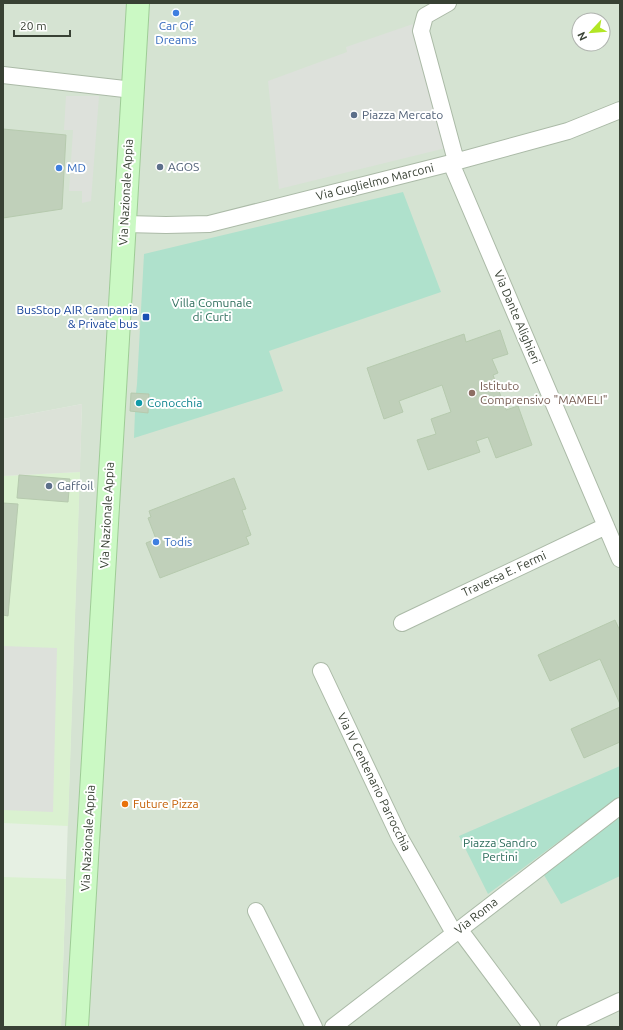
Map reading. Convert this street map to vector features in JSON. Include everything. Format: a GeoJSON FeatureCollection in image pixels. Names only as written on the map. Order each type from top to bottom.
{"type":"FeatureCollection","features":[{"type":"Feature","properties":{"kind":"main road","name":"Via Nazionale Appia"},"geometry":{"type":"LineString","coordinates":[[77,1027],[138,3]]}},
{"type":"Feature","properties":{"kind":"street","name":"Via Dante Alighieri"},"geometry":{"type":"LineString","coordinates":[[448,3],[425,16],[422,31],[454,162],[620,559]]}},
{"type":"Feature","properties":{"kind":"street"},"geometry":{"type":"LineString","coordinates":[[3,75],[132,90]]}},
{"type":"Feature","properties":{"kind":"street","name":"Via Guglielmo Marconi"},"geometry":{"type":"LineString","coordinates":[[124,224],[209,224],[454,162],[568,131],[620,110]]}},
{"type":"Feature","properties":{"kind":"street","name":"Traversa E. Fermi"},"geometry":{"type":"LineString","coordinates":[[402,623],[606,526]]}},
{"type":"Feature","properties":{"kind":"street","name":"Via IV Centenario Parrocchia"},"geometry":{"type":"LineString","coordinates":[[321,671],[400,838],[457,931],[532,1027]]}},
{"type":"Feature","properties":{"kind":"street","name":"Via Roma"},"geometry":{"type":"LineString","coordinates":[[333,1027],[620,806]]}},
{"type":"Feature","properties":{"kind":"street"},"geometry":{"type":"LineString","coordinates":[[256,911],[314,1027]]}},
{"type":"Feature","properties":{"kind":"street"},"geometry":{"type":"LineString","coordinates":[[565,1027],[620,1001]]}},
{"type":"Feature","properties":{"kind":"shaded area"},"geometry":{"type":"Polygon","coordinates":[[[3,3],[620,3],[620,1027],[61,1027],[82,404],[3,419],[3,3]]]}},
{"type":"Feature","properties":{"kind":"shaded area","name":"Piazza Mercato"},"geometry":{"type":"Polygon","coordinates":[[[413,24],[446,148],[279,189],[268,81],[347,52],[346,47],[413,24]]]}},
{"type":"Feature","properties":{"kind":"shaded area"},"geometry":{"type":"Polygon","coordinates":[[[66,96],[99,96],[91,201],[82,203],[82,191],[69,191],[73,130],[64,130],[66,96]]]}},
{"type":"Feature","properties":{"kind":"shaded area"},"geometry":{"type":"Polygon","coordinates":[[[82,404],[80,472],[3,476],[3,419],[82,404]]]}},
{"type":"Feature","properties":{"kind":"shaded area"},"geometry":{"type":"Polygon","coordinates":[[[80,472],[68,826],[3,823],[3,476],[80,472]]]}},
{"type":"Feature","properties":{"kind":"shaded area"},"geometry":{"type":"Polygon","coordinates":[[[3,646],[57,648],[53,812],[3,810],[3,646]]]}},
{"type":"Feature","properties":{"kind":"shaded area"},"geometry":{"type":"Polygon","coordinates":[[[3,877],[66,879],[61,1027],[3,1027],[3,877]]]}},
{"type":"Feature","properties":{"kind":"green space","name":"Villa Comunale di Curti"},"geometry":{"type":"Polygon","coordinates":[[[403,192],[441,292],[269,351],[283,391],[134,438],[135,412],[130,411],[131,393],[136,393],[137,384],[144,254],[403,192]]]}},
{"type":"Feature","properties":{"kind":"green space","name":"Piazza Sandro Pertini"},"geometry":{"type":"Polygon","coordinates":[[[620,766],[620,796],[488,894],[459,836],[620,766]]]}},
{"type":"Feature","properties":{"kind":"green space","name":"Piazza Sandro Pertini"},"geometry":{"type":"Polygon","coordinates":[[[620,817],[620,876],[561,904],[544,875],[620,817]]]}},
{"type":"Feature","properties":{"kind":"building"},"geometry":{"type":"Polygon","coordinates":[[[3,129],[66,135],[62,209],[3,218],[3,129]]]}},
{"type":"Feature","properties":{"kind":"building","name":"Istituto Comprensivo \"MAMELI\""},"geometry":{"type":"Polygon","coordinates":[[[500,330],[508,354],[492,359],[498,373],[493,375],[506,410],[518,406],[532,445],[496,458],[488,437],[476,441],[480,452],[428,470],[417,440],[436,434],[431,419],[451,412],[442,385],[399,401],[403,412],[384,419],[367,368],[464,334],[466,342],[500,330]]]}},
{"type":"Feature","properties":{"kind":"building","name":"Conocchia"},"geometry":{"type":"Polygon","coordinates":[[[131,393],[149,394],[148,413],[130,411],[131,393]]]}},
{"type":"Feature","properties":{"kind":"building"},"geometry":{"type":"Polygon","coordinates":[[[19,475],[70,479],[68,502],[17,498],[19,475]]]}},
{"type":"Feature","properties":{"kind":"building"},"geometry":{"type":"Polygon","coordinates":[[[234,478],[246,509],[242,510],[251,535],[246,537],[249,544],[160,578],[146,543],[156,539],[148,518],[151,517],[149,511],[234,478]]]}},
{"type":"Feature","properties":{"kind":"building"},"geometry":{"type":"Polygon","coordinates":[[[3,503],[18,504],[8,616],[3,615],[3,503]]]}},
{"type":"Feature","properties":{"kind":"building"},"geometry":{"type":"Polygon","coordinates":[[[615,620],[620,631],[620,704],[600,659],[550,681],[538,655],[615,620]]]}},
{"type":"Feature","properties":{"kind":"building"},"geometry":{"type":"Polygon","coordinates":[[[620,707],[620,742],[584,758],[571,729],[620,707]]]}},
{"type":"Feature","properties":{"kind":"place","name":"Car Of Dreams"},"geometry":{"type":"Point","coordinates":[176,13]}},
{"type":"Feature","properties":{"kind":"place","name":"Piazza Mercato"},"geometry":{"type":"Point","coordinates":[354,115]}},
{"type":"Feature","properties":{"kind":"place","name":"AGOS"},"geometry":{"type":"Point","coordinates":[160,167]}},
{"type":"Feature","properties":{"kind":"place","name":"MD"},"geometry":{"type":"Point","coordinates":[59,168]}},
{"type":"Feature","properties":{"kind":"place","name":"BusStop AIR Campania & Private bus"},"geometry":{"type":"Point","coordinates":[146,317]}},
{"type":"Feature","properties":{"kind":"place","name":"Istituto Comprensivo \"MAMELI\""},"geometry":{"type":"Point","coordinates":[472,393]}},
{"type":"Feature","properties":{"kind":"place","name":"Conocchia"},"geometry":{"type":"Point","coordinates":[139,403]}},
{"type":"Feature","properties":{"kind":"place","name":"Gaffoil"},"geometry":{"type":"Point","coordinates":[49,486]}},
{"type":"Feature","properties":{"kind":"place","name":"Todis"},"geometry":{"type":"Point","coordinates":[156,542]}},
{"type":"Feature","properties":{"kind":"place","name":"Future Pizza"},"geometry":{"type":"Point","coordinates":[125,804]}}]}
